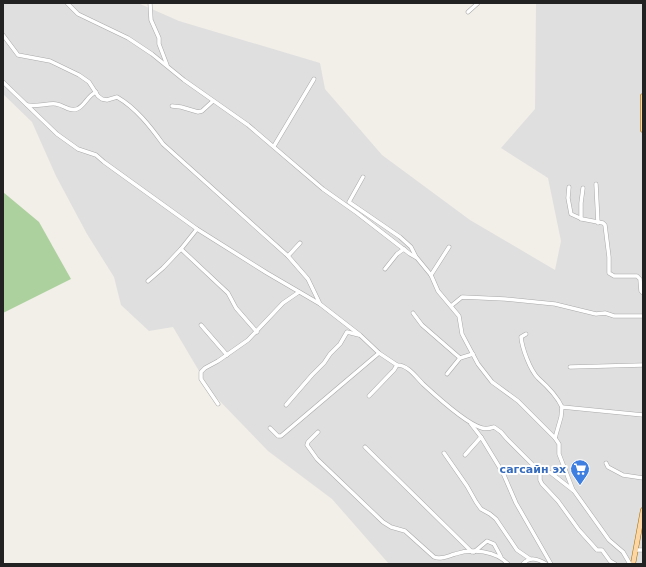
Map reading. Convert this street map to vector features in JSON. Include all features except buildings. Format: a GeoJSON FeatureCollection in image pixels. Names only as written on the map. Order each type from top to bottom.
{"type":"FeatureCollection","features":[{"type":"Feature","properties":{"kind":"main road"},"geometry":{"type":"LineString","coordinates":[[643,96],[643,130]]}},
{"type":"Feature","properties":{"kind":"main road"},"geometry":{"type":"LineString","coordinates":[[631,564],[642,526],[643,510]]}},
{"type":"Feature","properties":{"kind":"street"},"geometry":{"type":"LineString","coordinates":[[67,3],[78,14],[128,38],[152,54],[248,125],[323,189],[417,258]]}},
{"type":"Feature","properties":{"kind":"street"},"geometry":{"type":"LineString","coordinates":[[150,3],[151,20],[159,38],[159,44],[167,66]]}},
{"type":"Feature","properties":{"kind":"street"},"geometry":{"type":"LineString","coordinates":[[468,12],[478,3]]}},
{"type":"Feature","properties":{"kind":"street"},"geometry":{"type":"LineString","coordinates":[[3,35],[18,55],[38,58],[57,64],[89,82],[102,99],[107,100],[117,97],[128,103],[154,131],[163,144],[288,256],[308,279],[320,304]]}},
{"type":"Feature","properties":{"kind":"street"},"geometry":{"type":"LineString","coordinates":[[274,146],[314,79]]}},
{"type":"Feature","properties":{"kind":"street"},"geometry":{"type":"LineString","coordinates":[[3,82],[57,134],[78,149],[96,155],[197,230],[320,304],[360,334],[379,353],[397,365],[401,365],[408,369],[424,385],[470,423],[481,437],[503,473],[516,503],[551,564]]}},
{"type":"Feature","properties":{"kind":"street"},"geometry":{"type":"LineString","coordinates":[[26,104],[42,106],[55,104],[71,110],[76,110],[81,107],[90,94],[96,92]]}},
{"type":"Feature","properties":{"kind":"street"},"geometry":{"type":"LineString","coordinates":[[172,106],[198,112],[202,111],[214,101]]}},
{"type":"Feature","properties":{"kind":"street"},"geometry":{"type":"LineString","coordinates":[[363,177],[349,202],[400,237],[411,247],[417,258],[431,274],[438,291],[459,316],[462,334],[478,364],[492,382],[518,400],[555,438],[559,444],[559,454],[574,491],[609,540],[623,552],[631,564]]}},
{"type":"Feature","properties":{"kind":"street"},"geometry":{"type":"LineString","coordinates":[[596,184],[598,223]]}},
{"type":"Feature","properties":{"kind":"street"},"geometry":{"type":"LineString","coordinates":[[569,187],[568,198],[571,214],[581,219],[603,223],[605,226],[609,257],[609,274],[614,276],[637,276],[640,279],[641,291],[643,293]]}},
{"type":"Feature","properties":{"kind":"street"},"geometry":{"type":"LineString","coordinates":[[581,219],[583,188]]}},
{"type":"Feature","properties":{"kind":"street"},"geometry":{"type":"LineString","coordinates":[[357,213],[365,214]]}},
{"type":"Feature","properties":{"kind":"street"},"geometry":{"type":"LineString","coordinates":[[148,281],[167,264],[197,230]]}},
{"type":"Feature","properties":{"kind":"street"},"geometry":{"type":"LineString","coordinates":[[288,256],[300,243]]}},
{"type":"Feature","properties":{"kind":"street"},"geometry":{"type":"LineString","coordinates":[[431,274],[449,247]]}},
{"type":"Feature","properties":{"kind":"street"},"geometry":{"type":"LineString","coordinates":[[181,249],[228,293],[236,308],[257,332]]}},
{"type":"Feature","properties":{"kind":"street"},"geometry":{"type":"LineString","coordinates":[[385,269],[397,254],[404,249]]}},
{"type":"Feature","properties":{"kind":"street"},"geometry":{"type":"LineString","coordinates":[[218,404],[201,380],[200,374],[205,368],[248,340],[283,303],[299,292]]}},
{"type":"Feature","properties":{"kind":"street"},"geometry":{"type":"LineString","coordinates":[[451,306],[462,297],[505,299],[555,304],[596,314],[605,313],[614,316],[643,316]]}},
{"type":"Feature","properties":{"kind":"street"},"geometry":{"type":"LineString","coordinates":[[413,313],[422,325],[460,358]]}},
{"type":"Feature","properties":{"kind":"street"},"geometry":{"type":"LineString","coordinates":[[200,324],[227,355]]}},
{"type":"Feature","properties":{"kind":"street"},"geometry":{"type":"LineString","coordinates":[[286,405],[340,344],[347,332],[358,335],[360,334]]}},
{"type":"Feature","properties":{"kind":"street"},"geometry":{"type":"LineString","coordinates":[[526,334],[521,337],[527,358],[537,377],[542,380],[562,407],[561,417],[555,438]]}},
{"type":"Feature","properties":{"kind":"street"},"geometry":{"type":"LineString","coordinates":[[270,428],[278,436],[281,436],[379,353]]}},
{"type":"Feature","properties":{"kind":"street"},"geometry":{"type":"LineString","coordinates":[[447,374],[460,358],[473,354]]}},
{"type":"Feature","properties":{"kind":"street"},"geometry":{"type":"LineString","coordinates":[[369,396],[397,365]]}},
{"type":"Feature","properties":{"kind":"street"},"geometry":{"type":"LineString","coordinates":[[570,367],[643,365]]}},
{"type":"Feature","properties":{"kind":"street"},"geometry":{"type":"LineString","coordinates":[[562,407],[643,415]]}},
{"type":"Feature","properties":{"kind":"street"},"geometry":{"type":"LineString","coordinates":[[470,423],[484,428],[494,427],[501,432],[538,470],[551,473],[574,491]]}},
{"type":"Feature","properties":{"kind":"street"},"geometry":{"type":"LineString","coordinates":[[318,432],[307,445],[312,454],[338,481],[383,522],[391,527],[405,531],[434,557],[438,559],[456,553],[473,552],[491,553],[501,557]]}},
{"type":"Feature","properties":{"kind":"street"},"geometry":{"type":"LineString","coordinates":[[465,455],[481,437]]}},
{"type":"Feature","properties":{"kind":"street"},"geometry":{"type":"LineString","coordinates":[[365,448],[473,552]]}},
{"type":"Feature","properties":{"kind":"street"},"geometry":{"type":"LineString","coordinates":[[444,453],[481,509],[496,519],[517,550],[530,559],[538,560],[546,564]]}},
{"type":"Feature","properties":{"kind":"street"},"geometry":{"type":"LineString","coordinates":[[606,462],[608,467],[623,475],[643,478]]}},
{"type":"Feature","properties":{"kind":"street"},"geometry":{"type":"LineString","coordinates":[[542,471],[540,474],[542,484],[558,501],[579,530],[597,550],[602,550],[610,561],[615,564]]}},
{"type":"Feature","properties":{"kind":"street"},"geometry":{"type":"LineString","coordinates":[[473,552],[487,541],[494,544],[501,557],[508,564]]}},
{"type":"Feature","properties":{"kind":"street"},"geometry":{"type":"LineString","coordinates":[[636,550],[643,550]]}},
{"type":"Feature","properties":{"kind":"street"},"geometry":{"type":"LineString","coordinates":[[523,564],[530,559]]}},
{"type":"Feature","properties":{"kind":"shaded area"},"geometry":{"type":"Polygon","coordinates":[[[3,3],[138,3],[179,21],[320,63],[325,89],[382,155],[470,220],[555,270],[561,241],[548,178],[501,148],[535,109],[536,3],[643,3],[643,564],[389,564],[332,499],[268,451],[212,393],[173,327],[149,331],[121,305],[114,277],[87,234],[56,176],[32,122],[3,94],[3,3]]]}},
{"type":"Feature","properties":{"kind":"green space"},"geometry":{"type":"Polygon","coordinates":[[[3,192],[39,222],[71,279],[3,313],[3,192]]]}},
{"type":"Feature","properties":{"kind":"place","name":"сагсайн эх"},"geometry":{"type":"Point","coordinates":[580,486]}}]}
